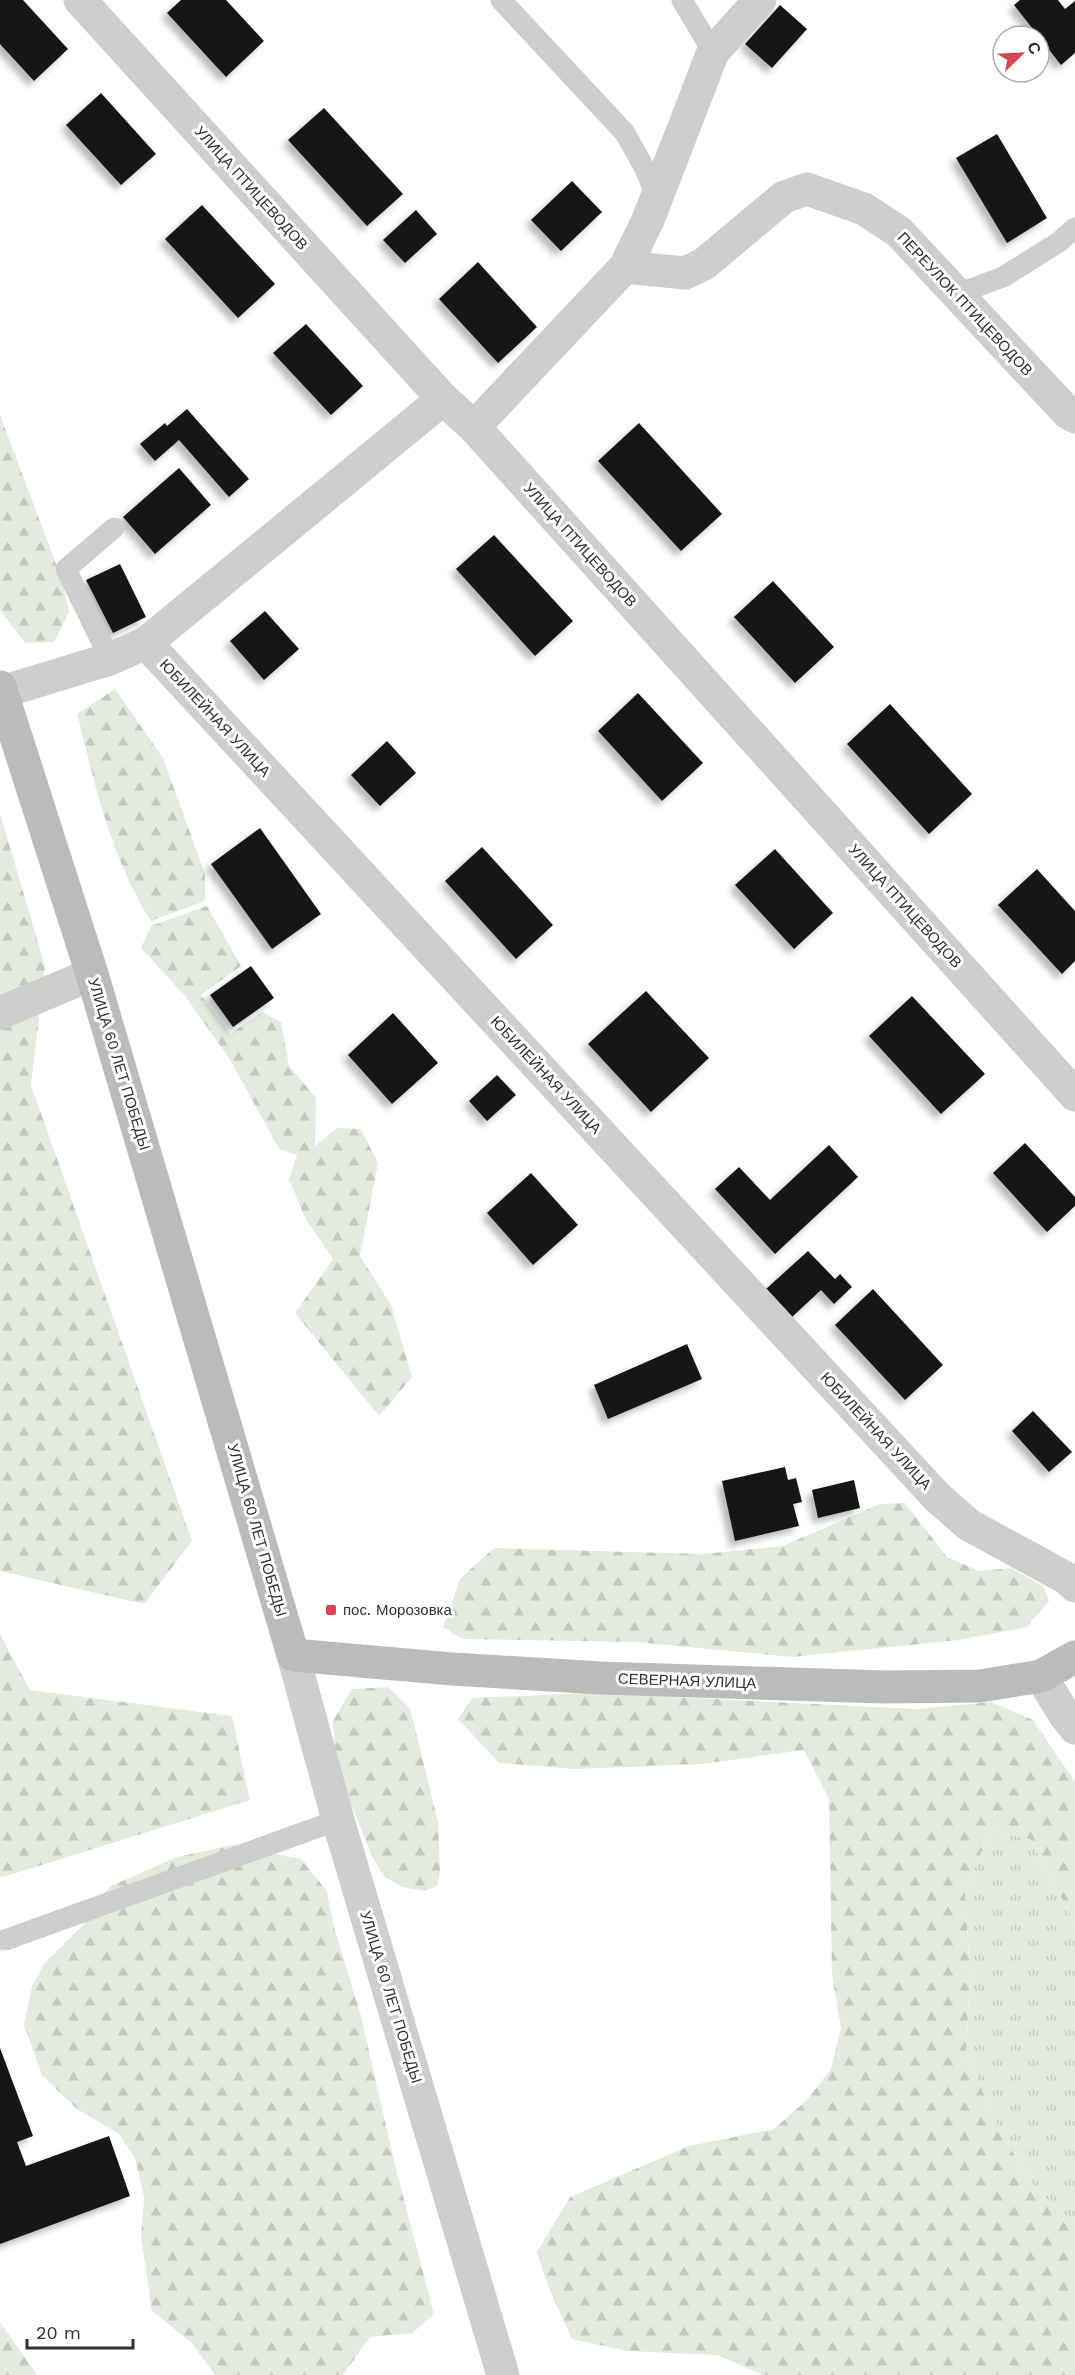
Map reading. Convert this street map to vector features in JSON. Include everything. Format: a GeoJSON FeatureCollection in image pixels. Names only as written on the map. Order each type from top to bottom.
{"type":"FeatureCollection","features":[{"type":"Feature","properties":{"kind":"street","name":"УЛИЦА ПТИЦЕВОДОВ"},"geometry":{"type":"LineString","coordinates":[[80,0],[443,399],[474,427],[1075,1095]]}},
{"type":"Feature","properties":{"kind":"street"},"geometry":{"type":"LineString","coordinates":[[474,427],[625,267],[657,197],[713,52],[760,0]]}},
{"type":"Feature","properties":{"kind":"street","name":"ПЕРЕУЛОК ПТИЦЕВОДОВ"},"geometry":{"type":"LineString","coordinates":[[625,267],[685,273],[704,264],[784,197],[807,189],[864,209],[899,232],[1068,413],[1075,417]]}},
{"type":"Feature","properties":{"kind":"street"},"geometry":{"type":"LineString","coordinates":[[1,690],[110,659],[146,643],[443,399]]}},
{"type":"Feature","properties":{"kind":"street","name":"ЮБИЛЕЙНАЯ УЛИЦА"},"geometry":{"type":"LineString","coordinates":[[146,643],[938,1498],[969,1525],[1068,1579],[1075,1586]]}},
{"type":"Feature","properties":{"kind":"street","name":"УЛИЦА 60 ЛЕТ ПОБЕДЫ"},"geometry":{"type":"LineString","coordinates":[[1,690],[92,974],[293,1655],[338,1820],[503,2375]]}},
{"type":"Feature","properties":{"kind":"street"},"geometry":{"type":"LineString","coordinates":[[0,1013],[92,974]]}},
{"type":"Feature","properties":{"kind":"street","name":"СЕВЕРНАЯ УЛИЦА"},"geometry":{"type":"LineString","coordinates":[[293,1655],[590,1678],[872,1687],[980,1686],[1041,1676],[1075,1657]]}},
{"type":"Feature","properties":{"kind":"street"},"geometry":{"type":"LineString","coordinates":[[1041,1676],[1075,1728]]}},
{"type":"Feature","properties":{"kind":"lane"},"geometry":{"type":"LineString","coordinates":[[501,0],[625,133],[657,197]]}},
{"type":"Feature","properties":{"kind":"lane"},"geometry":{"type":"LineString","coordinates":[[682,0],[713,52]]}},
{"type":"Feature","properties":{"kind":"lane"},"geometry":{"type":"LineString","coordinates":[[957,294],[1003,277],[1059,242],[1075,228]]}},
{"type":"Feature","properties":{"kind":"lane"},"geometry":{"type":"LineString","coordinates":[[110,659],[66,569],[114,528]]}},
{"type":"Feature","properties":{"kind":"lane"},"geometry":{"type":"LineString","coordinates":[[5,1940],[338,1820]]}},
{"type":"Feature","properties":{"kind":"green space"},"geometry":{"type":"Polygon","coordinates":[[[0,415],[62,580],[69,612],[54,642],[25,643],[0,610],[0,415]]]}},
{"type":"Feature","properties":{"kind":"green space"},"geometry":{"type":"Polygon","coordinates":[[[115,689],[163,758],[205,874],[205,901],[151,921],[137,897],[115,847],[77,714],[115,689]]]}},
{"type":"Feature","properties":{"kind":"green space"},"geometry":{"type":"Polygon","coordinates":[[[0,813],[45,966],[31,1085],[192,1541],[144,1604],[0,1571],[0,813]]]}},
{"type":"Feature","properties":{"kind":"green space"},"geometry":{"type":"Polygon","coordinates":[[[207,906],[241,966],[201,995],[230,1034],[262,1012],[281,1022],[289,1066],[316,1098],[315,1146],[337,1128],[361,1129],[378,1163],[360,1256],[391,1305],[412,1377],[379,1416],[295,1313],[333,1259],[305,1218],[289,1179],[297,1155],[279,1149],[229,1058],[185,996],[141,948],[151,926],[207,906]]]}},
{"type":"Feature","properties":{"kind":"green space"},"geometry":{"type":"Polygon","coordinates":[[[905,1503],[947,1557],[979,1571],[1011,1568],[1043,1586],[1049,1601],[1027,1627],[959,1640],[792,1657],[636,1642],[462,1639],[443,1627],[460,1579],[494,1548],[703,1554],[783,1546],[880,1504],[905,1503]]]}},
{"type":"Feature","properties":{"kind":"green space"},"geometry":{"type":"Polygon","coordinates":[[[0,1634],[30,1690],[232,1716],[250,1800],[0,1878],[0,1634]]]}},
{"type":"Feature","properties":{"kind":"green space"},"geometry":{"type":"Polygon","coordinates":[[[388,1687],[410,1708],[438,1822],[440,1871],[437,1886],[425,1891],[402,1887],[384,1876],[372,1856],[336,1767],[333,1721],[352,1689],[388,1687]]]}},
{"type":"Feature","properties":{"kind":"green space"},"geometry":{"type":"Polygon","coordinates":[[[587,1693],[917,1709],[992,1702],[1033,1720],[1075,1782],[1075,1923],[1030,1839],[991,1831],[965,1890],[970,1977],[966,2054],[1001,2133],[1034,2187],[1075,2224],[1075,2375],[763,2375],[717,2355],[627,2351],[572,2339],[550,2291],[537,2252],[570,2197],[689,2146],[774,2129],[806,2101],[831,2069],[841,2028],[832,1974],[829,1799],[804,1750],[702,1764],[575,1769],[499,1763],[458,1719],[472,1698],[587,1693]]]}},
{"type":"Feature","properties":{"kind":"green space"},"geometry":{"type":"Polygon","coordinates":[[[991,1831],[1030,1839],[1075,1923],[1075,2224],[1034,2187],[1001,2133],[966,2054],[970,1977],[965,1890],[991,1831]]]}},
{"type":"Feature","properties":{"kind":"green space"},"geometry":{"type":"Polygon","coordinates":[[[232,1845],[301,1859],[327,1891],[334,1927],[361,2016],[395,2165],[434,2314],[412,2333],[370,2337],[343,2375],[215,2375],[191,2342],[152,2311],[141,2236],[144,2198],[135,2158],[118,2133],[77,2109],[42,2075],[24,2025],[32,1986],[45,1963],[84,1924],[109,1887],[177,1857],[232,1845]]]}},
{"type":"Feature","properties":{"kind":"green space"},"geometry":{"type":"Polygon","coordinates":[[[0,2322],[37,2375],[0,2375],[0,2322]]]}},
{"type":"Feature","properties":{"kind":"building"},"geometry":{"type":"Polygon","coordinates":[[[0,0],[23,0],[68,49],[34,81],[0,44],[0,0]]]}},
{"type":"Feature","properties":{"kind":"building"},"geometry":{"type":"Polygon","coordinates":[[[181,0],[226,0],[264,41],[226,77],[167,13],[181,0]]]}},
{"type":"Feature","properties":{"kind":"building"},"geometry":{"type":"Polygon","coordinates":[[[1020,0],[1058,0],[1065,9],[1075,1],[1075,53],[1061,65],[1051,52],[1051,24],[1029,24],[1014,5],[1020,0]]]}},
{"type":"Feature","properties":{"kind":"building"},"geometry":{"type":"Polygon","coordinates":[[[780,5],[807,29],[772,68],[745,44],[780,5]]]}},
{"type":"Feature","properties":{"kind":"building"},"geometry":{"type":"Polygon","coordinates":[[[101,93],[156,154],[121,185],[66,125],[101,93]]]}},
{"type":"Feature","properties":{"kind":"building"},"geometry":{"type":"Polygon","coordinates":[[[324,108],[403,194],[367,226],[288,140],[324,108]]]}},
{"type":"Feature","properties":{"kind":"building"},"geometry":{"type":"Polygon","coordinates":[[[997,134],[1047,218],[1007,243],[956,158],[997,134]]]}},
{"type":"Feature","properties":{"kind":"building"},"geometry":{"type":"Polygon","coordinates":[[[572,181],[602,212],[561,251],[531,220],[572,181]]]}},
{"type":"Feature","properties":{"kind":"building"},"geometry":{"type":"Polygon","coordinates":[[[202,205],[275,284],[238,318],[165,239],[202,205]]]}},
{"type":"Feature","properties":{"kind":"building"},"geometry":{"type":"Polygon","coordinates":[[[416,210],[437,234],[405,263],[383,240],[416,210]]]}},
{"type":"Feature","properties":{"kind":"building"},"geometry":{"type":"Polygon","coordinates":[[[478,262],[537,327],[498,363],[439,299],[478,262]]]}},
{"type":"Feature","properties":{"kind":"building"},"geometry":{"type":"Polygon","coordinates":[[[306,324],[363,386],[331,415],[273,353],[306,324]]]}},
{"type":"Feature","properties":{"kind":"building"},"geometry":{"type":"Polygon","coordinates":[[[187,409],[249,479],[229,497],[179,440],[155,461],[140,444],[165,423],[167,426],[187,409]]]}},
{"type":"Feature","properties":{"kind":"building"},"geometry":{"type":"Polygon","coordinates":[[[639,423],[722,514],[681,551],[598,461],[639,423]]]}},
{"type":"Feature","properties":{"kind":"building"},"geometry":{"type":"Polygon","coordinates":[[[179,468],[211,505],[155,554],[123,517],[179,468]]]}},
{"type":"Feature","properties":{"kind":"building"},"geometry":{"type":"Polygon","coordinates":[[[494,535],[573,621],[535,656],[456,569],[494,535]]]}},
{"type":"Feature","properties":{"kind":"building"},"geometry":{"type":"Polygon","coordinates":[[[120,564],[146,617],[113,633],[86,580],[120,564]]]}},
{"type":"Feature","properties":{"kind":"building"},"geometry":{"type":"Polygon","coordinates":[[[773,581],[834,647],[795,683],[734,617],[773,581]]]}},
{"type":"Feature","properties":{"kind":"building"},"geometry":{"type":"Polygon","coordinates":[[[265,611],[299,649],[264,680],[230,641],[265,611]]]}},
{"type":"Feature","properties":{"kind":"building"},"geometry":{"type":"Polygon","coordinates":[[[638,693],[703,763],[662,801],[598,731],[638,693]]]}},
{"type":"Feature","properties":{"kind":"building"},"geometry":{"type":"Polygon","coordinates":[[[890,704],[972,794],[929,834],[847,744],[890,704]]]}},
{"type":"Feature","properties":{"kind":"building"},"geometry":{"type":"Polygon","coordinates":[[[387,741],[416,773],[380,806],[351,775],[387,741]]]}},
{"type":"Feature","properties":{"kind":"building"},"geometry":{"type":"Polygon","coordinates":[[[260,828],[321,914],[272,949],[211,864],[260,828]]]}},
{"type":"Feature","properties":{"kind":"building"},"geometry":{"type":"Polygon","coordinates":[[[482,847],[553,925],[516,959],[445,881],[482,847]]]}},
{"type":"Feature","properties":{"kind":"building"},"geometry":{"type":"Polygon","coordinates":[[[775,849],[833,913],[794,949],[735,885],[775,849]]]}},
{"type":"Feature","properties":{"kind":"building"},"geometry":{"type":"Polygon","coordinates":[[[1037,869],[1075,911],[1075,961],[1062,974],[998,905],[1037,869]]]}},
{"type":"Feature","properties":{"kind":"building"},"geometry":{"type":"Polygon","coordinates":[[[251,966],[274,998],[233,1027],[210,995],[251,966]]]}},
{"type":"Feature","properties":{"kind":"building"},"geometry":{"type":"Polygon","coordinates":[[[646,991],[709,1058],[651,1112],[588,1044],[646,991]]]}},
{"type":"Feature","properties":{"kind":"building"},"geometry":{"type":"Polygon","coordinates":[[[912,996],[985,1074],[941,1114],[869,1036],[912,996]]]}},
{"type":"Feature","properties":{"kind":"building"},"geometry":{"type":"Polygon","coordinates":[[[393,1013],[438,1063],[392,1104],[348,1055],[393,1013]]]}},
{"type":"Feature","properties":{"kind":"building"},"geometry":{"type":"Polygon","coordinates":[[[497,1075],[516,1095],[487,1121],[469,1101],[497,1075]]]}},
{"type":"Feature","properties":{"kind":"building"},"geometry":{"type":"Polygon","coordinates":[[[1025,1143],[1075,1197],[1075,1206],[1047,1232],[993,1173],[1025,1143]]]}},
{"type":"Feature","properties":{"kind":"building"},"geometry":{"type":"Polygon","coordinates":[[[829,1145],[858,1177],[775,1254],[715,1189],[739,1167],[770,1200],[829,1145]]]}},
{"type":"Feature","properties":{"kind":"building"},"geometry":{"type":"Polygon","coordinates":[[[531,1173],[578,1225],[533,1265],[487,1213],[531,1173]]]}},
{"type":"Feature","properties":{"kind":"building"},"geometry":{"type":"Polygon","coordinates":[[[808,1251],[835,1279],[840,1274],[852,1287],[834,1304],[821,1290],[792,1317],[766,1289],[808,1251]]]}},
{"type":"Feature","properties":{"kind":"building"},"geometry":{"type":"Polygon","coordinates":[[[873,1289],[943,1365],[905,1400],[835,1325],[873,1289]]]}},
{"type":"Feature","properties":{"kind":"building"},"geometry":{"type":"Polygon","coordinates":[[[687,1344],[702,1379],[608,1419],[594,1385],[687,1344]]]}},
{"type":"Feature","properties":{"kind":"building"},"geometry":{"type":"Polygon","coordinates":[[[1033,1411],[1072,1452],[1049,1472],[1012,1431],[1033,1411]]]}},
{"type":"Feature","properties":{"kind":"building"},"geometry":{"type":"Polygon","coordinates":[[[785,1467],[788,1480],[796,1478],[802,1502],[793,1504],[799,1526],[735,1541],[722,1481],[785,1467]]]}},
{"type":"Feature","properties":{"kind":"building"},"geometry":{"type":"Polygon","coordinates":[[[854,1480],[860,1508],[818,1518],[812,1490],[854,1480]]]}},
{"type":"Feature","properties":{"kind":"building"},"geometry":{"type":"Polygon","coordinates":[[[0,2048],[33,2136],[17,2142],[26,2166],[109,2136],[130,2196],[0,2244],[0,2048]]]}},
{"type":"Feature","properties":{"kind":"place","name":"пос. Морозовка"},"geometry":{"type":"Point","coordinates":[331,1610]}}]}
